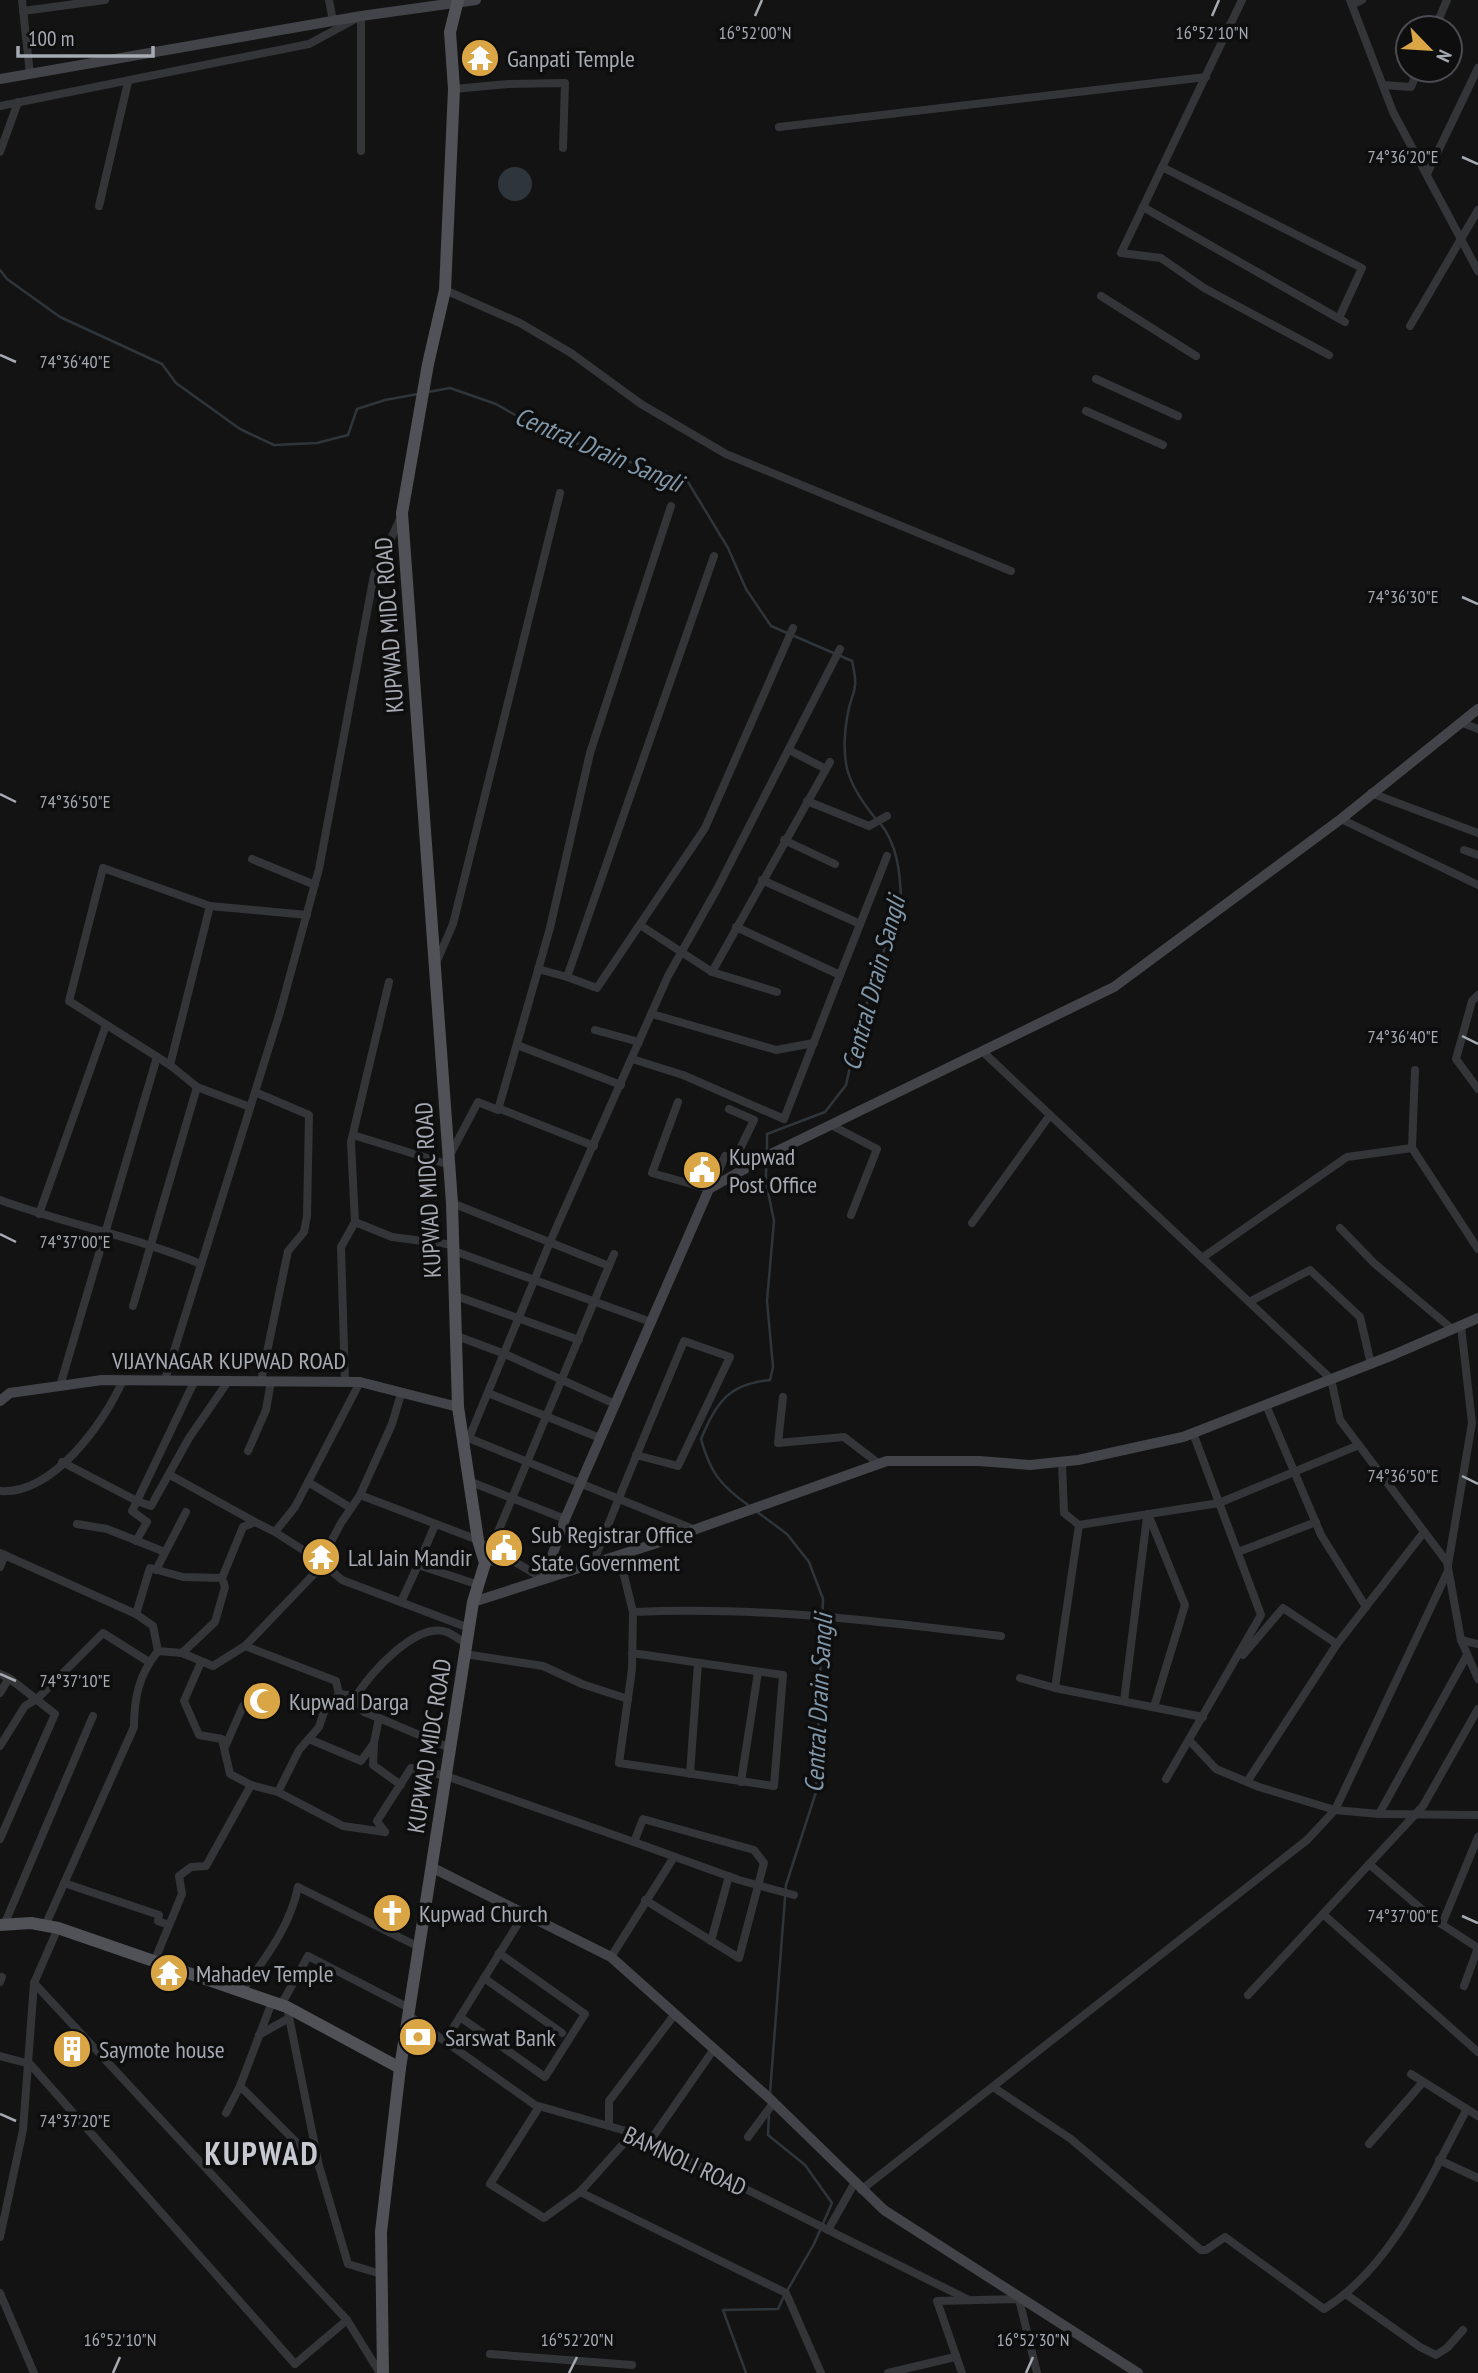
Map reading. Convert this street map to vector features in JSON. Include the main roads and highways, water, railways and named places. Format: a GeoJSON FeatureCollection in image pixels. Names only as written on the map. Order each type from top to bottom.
{"type":"FeatureCollection","features":[{"type":"Feature","properties":{"kind":"main road","name":"KUPWAD MIDC ROAD"},"geometry":{"type":"LineString","coordinates":[[381,2373],[381,2232],[400,2068],[473,1602],[485,1563],[478,1540],[466,1437],[458,1407],[452,1203],[402,513],[428,364],[445,290],[454,89],[450,32],[458,2]]}},
{"type":"Feature","properties":{"kind":"main road"},"geometry":{"type":"LineString","coordinates":[[2,1925],[52,1927],[242,1991],[282,2008],[400,2068]]}},
{"type":"Feature","properties":{"kind":"waterway","name":"Central Drain Sangli"},"geometry":{"type":"LineString","coordinates":[[0,270],[7,279],[60,317],[162,364],[176,383],[240,429],[274,445],[317,443],[348,435],[357,409],[418,394]]}},
{"type":"Feature","properties":{"kind":"waterway","name":"Central Drain Sangli"},"geometry":{"type":"LineString","coordinates":[[428,392],[450,388],[496,404],[565,439],[620,460],[658,468],[688,482],[728,548],[746,589],[771,626],[852,661],[855,686],[847,718],[845,760],[852,783],[875,818]]}},
{"type":"Feature","properties":{"kind":"waterway","name":"Central Drain Sangli"},"geometry":{"type":"LineString","coordinates":[[767,1152],[767,1134],[825,1112],[846,1085],[859,1027],[901,898],[897,858],[880,823]]}},
{"type":"Feature","properties":{"kind":"waterway","name":"Central Drain Sangli"},"geometry":{"type":"LineString","coordinates":[[748,1505],[717,1477],[701,1439],[726,1397],[744,1386],[770,1380],[773,1367],[767,1301],[774,1221],[766,1182],[766,1162]]}},
{"type":"Feature","properties":{"kind":"waterway","name":"Central Drain Sangli"},"geometry":{"type":"LineString","coordinates":[[756,1511],[787,1534],[809,1562],[823,1599],[816,1792],[786,1885],[770,2093]]}},
{"type":"Feature","properties":{"kind":"waterway","name":"Central Drain Sangli"},"geometry":{"type":"LineString","coordinates":[[769,2113],[768,2135],[805,2165],[832,2203],[814,2244],[787,2291]]}},
{"type":"Feature","properties":{"kind":"waterway","name":"Central Drain Sangli"},"geometry":{"type":"LineString","coordinates":[[746,2373],[723,2310],[778,2309],[784,2296]]}},
{"type":"Feature","properties":{"kind":"place","name":"Ganpati Temple"},"geometry":{"type":"Point","coordinates":[480,58]}},
{"type":"Feature","properties":{"kind":"place","name":"Kupwad Post Office"},"geometry":{"type":"Point","coordinates":[702,1170]}},
{"type":"Feature","properties":{"kind":"place","name":"Sub Registrar Office State Government"},"geometry":{"type":"Point","coordinates":[504,1548]}},
{"type":"Feature","properties":{"kind":"place","name":"Lal Jain Mandir"},"geometry":{"type":"Point","coordinates":[321,1557]}},
{"type":"Feature","properties":{"kind":"place","name":"Kupwad Darga"},"geometry":{"type":"Point","coordinates":[262,1701]}},
{"type":"Feature","properties":{"kind":"place","name":"Kupwad Church"},"geometry":{"type":"Point","coordinates":[392,1913]}},
{"type":"Feature","properties":{"kind":"place","name":"Mahadev Temple"},"geometry":{"type":"Point","coordinates":[169,1973]}},
{"type":"Feature","properties":{"kind":"place","name":"Sarswat Bank"},"geometry":{"type":"Point","coordinates":[418,2037]}},
{"type":"Feature","properties":{"kind":"place","name":"Saymote house"},"geometry":{"type":"Point","coordinates":[72,2049]}},
{"type":"Feature","properties":{"kind":"district","name":"KUPWAD"},"geometry":{"type":"Point","coordinates":[262,2153]}}]}
